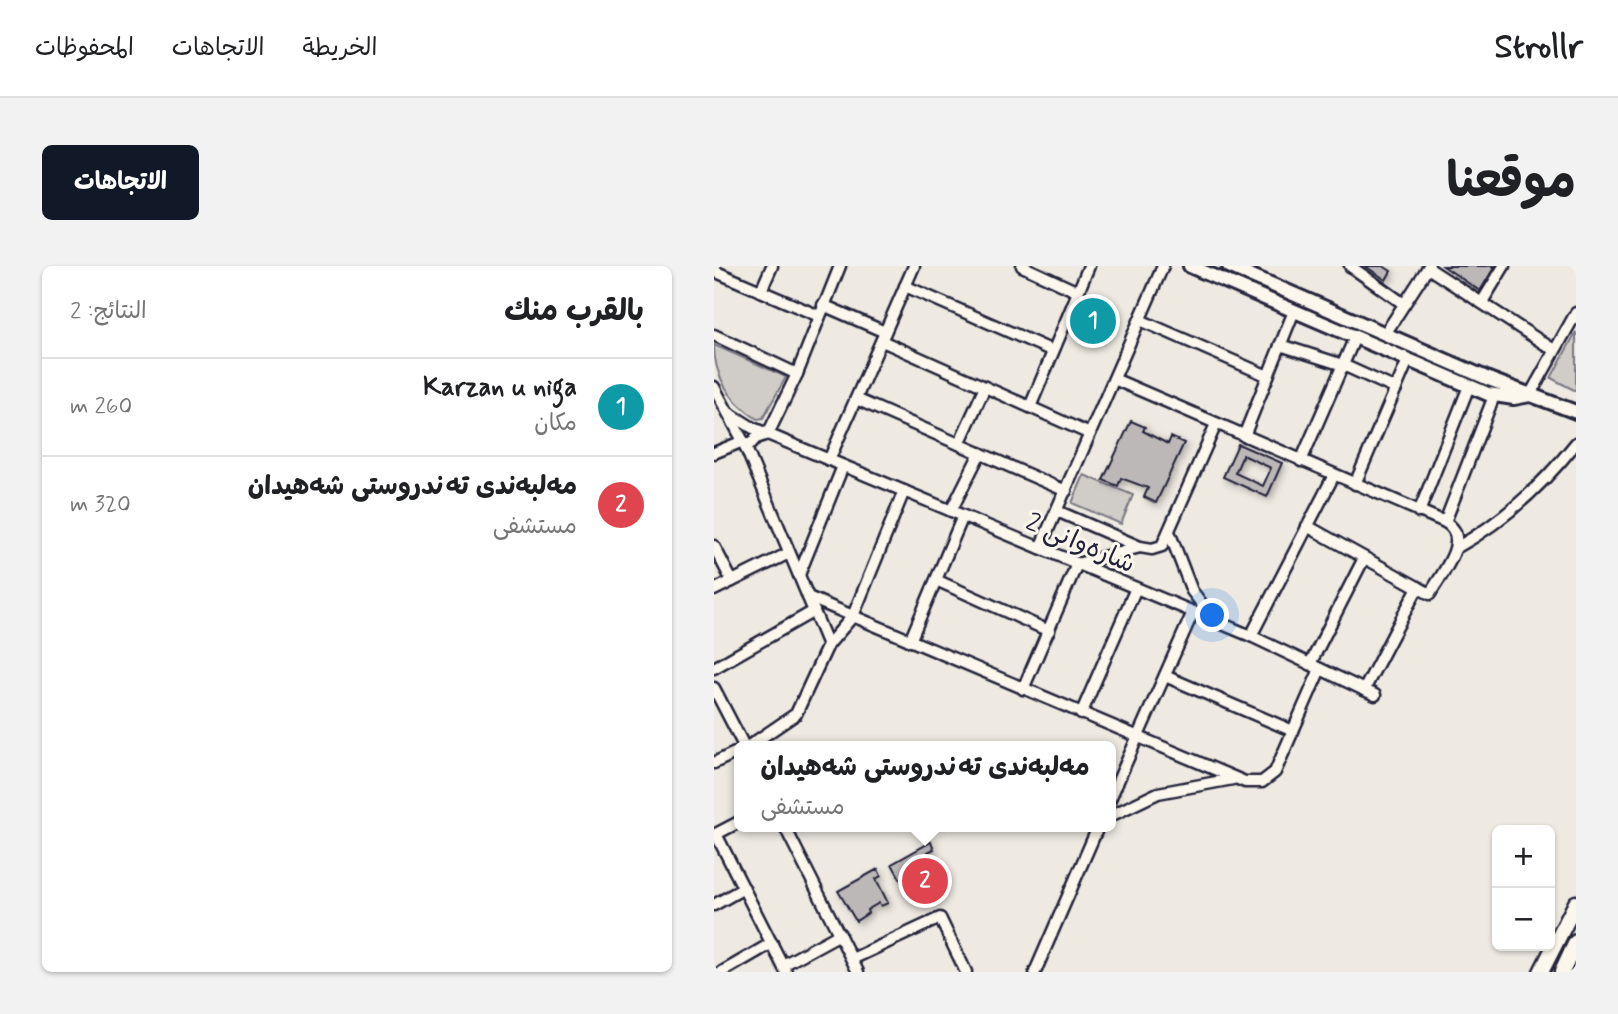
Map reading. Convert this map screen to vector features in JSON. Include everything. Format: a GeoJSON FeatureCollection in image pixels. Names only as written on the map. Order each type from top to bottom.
{"type":"FeatureCollection","features":[{"type":"Feature","properties":{"kind":"highway"},"geometry":{"type":"LineString","coordinates":[[1541,972],[1576,904]]}},
{"type":"Feature","properties":{"kind":"highway"},"geometry":{"type":"LineString","coordinates":[[1562,972],[1576,942]]}},
{"type":"Feature","properties":{"kind":"main road"},"geometry":{"type":"LineString","coordinates":[[1190,266],[1494,396],[1514,398],[1530,395]]}},
{"type":"Feature","properties":{"kind":"main road"},"geometry":{"type":"LineString","coordinates":[[1229,266],[1385,334],[1576,412]]}},
{"type":"Feature","properties":{"kind":"street"},"geometry":{"type":"LineString","coordinates":[[761,292],[772,266]]}},
{"type":"Feature","properties":{"kind":"street"},"geometry":{"type":"LineString","coordinates":[[714,453],[745,445],[768,434],[797,374],[840,266]]}},
{"type":"Feature","properties":{"kind":"street"},"geometry":{"type":"LineString","coordinates":[[829,460],[914,266]]}},
{"type":"Feature","properties":{"kind":"street"},"geometry":{"type":"LineString","coordinates":[[1022,266],[1078,292]]}},
{"type":"Feature","properties":{"kind":"street"},"geometry":{"type":"LineString","coordinates":[[1031,407],[1089,266]]}},
{"type":"Feature","properties":{"kind":"street"},"geometry":{"type":"LineString","coordinates":[[1040,548],[1163,266]]}},
{"type":"Feature","properties":{"kind":"street"},"geometry":{"type":"LineString","coordinates":[[1482,302],[1504,266]]}},
{"type":"Feature","properties":{"kind":"street"},"geometry":{"type":"LineString","coordinates":[[1352,267],[1404,304]]}},
{"type":"Feature","properties":{"kind":"street"},"geometry":{"type":"LineString","coordinates":[[1385,334],[1428,267],[1554,350]]}},
{"type":"Feature","properties":{"kind":"street"},"geometry":{"type":"LineString","coordinates":[[714,271],[819,316]]}},
{"type":"Feature","properties":{"kind":"street"},"geometry":{"type":"LineString","coordinates":[[905,286],[1053,351]]}},
{"type":"Feature","properties":{"kind":"street"},"geometry":{"type":"LineString","coordinates":[[823,306],[985,387],[1090,434]]}},
{"type":"Feature","properties":{"kind":"street"},"geometry":{"type":"LineString","coordinates":[[1244,436],[1294,311]]}},
{"type":"Feature","properties":{"kind":"street"},"geometry":{"type":"LineString","coordinates":[[1530,395],[1576,313]]}},
{"type":"Feature","properties":{"kind":"street"},"geometry":{"type":"LineString","coordinates":[[1140,320],[1268,376]]}},
{"type":"Feature","properties":{"kind":"street"},"geometry":{"type":"LineString","coordinates":[[714,335],[797,374]]}},
{"type":"Feature","properties":{"kind":"street"},"geometry":{"type":"LineString","coordinates":[[1301,461],[1355,337]]}},
{"type":"Feature","properties":{"kind":"street"},"geometry":{"type":"LineString","coordinates":[[1280,345],[1343,365],[1396,389]]}},
{"type":"Feature","properties":{"kind":"street"},"geometry":{"type":"LineString","coordinates":[[1355,484],[1408,360]]}},
{"type":"Feature","properties":{"kind":"street"},"geometry":{"type":"LineString","coordinates":[[1114,379],[1445,522],[1454,527],[1458,536],[1456,548],[1430,594],[1307,526]]}},
{"type":"Feature","properties":{"kind":"street"},"geometry":{"type":"LineString","coordinates":[[1419,512],[1469,386]]}},
{"type":"Feature","properties":{"kind":"street"},"geometry":{"type":"LineString","coordinates":[[714,387],[745,445],[828,645]]}},
{"type":"Feature","properties":{"kind":"street"},"geometry":{"type":"LineString","coordinates":[[959,444],[985,387]]}},
{"type":"Feature","properties":{"kind":"street"},"geometry":{"type":"LineString","coordinates":[[1445,522],[1494,396]]}},
{"type":"Feature","properties":{"kind":"street"},"geometry":{"type":"LineString","coordinates":[[856,399],[1066,491]]}},
{"type":"Feature","properties":{"kind":"street","name":"شارەوانی 2"},"geometry":{"type":"LineString","coordinates":[[729,413],[738,421],[768,434],[1251,636],[1375,695]]}},
{"type":"Feature","properties":{"kind":"street"},"geometry":{"type":"LineString","coordinates":[[1057,511],[1140,547],[1152,549],[1162,546],[1170,534],[1216,424]]}},
{"type":"Feature","properties":{"kind":"street"},"geometry":{"type":"LineString","coordinates":[[1456,548],[1486,531],[1521,504],[1576,443]]}},
{"type":"Feature","properties":{"kind":"street"},"geometry":{"type":"LineString","coordinates":[[951,511],[980,453]]}},
{"type":"Feature","properties":{"kind":"street"},"geometry":{"type":"LineString","coordinates":[[799,575],[843,466]]}},
{"type":"Feature","properties":{"kind":"street"},"geometry":{"type":"LineString","coordinates":[[1251,636],[1334,475]]}},
{"type":"Feature","properties":{"kind":"street"},"geometry":{"type":"LineString","coordinates":[[756,741],[796,714],[828,645],[853,616],[904,491]]}},
{"type":"Feature","properties":{"kind":"street"},"geometry":{"type":"LineString","coordinates":[[910,641],[963,516]]}},
{"type":"Feature","properties":{"kind":"street"},"geometry":{"type":"LineString","coordinates":[[1170,534],[1192,591],[1215,621]]}},
{"type":"Feature","properties":{"kind":"street"},"geometry":{"type":"LineString","coordinates":[[714,546],[732,581]]}},
{"type":"Feature","properties":{"kind":"street"},"geometry":{"type":"LineString","coordinates":[[1023,690],[1077,564],[1140,547]]}},
{"type":"Feature","properties":{"kind":"street"},"geometry":{"type":"LineString","coordinates":[[714,590],[789,552]]}},
{"type":"Feature","properties":{"kind":"street"},"geometry":{"type":"LineString","coordinates":[[1310,664],[1364,558]]}},
{"type":"Feature","properties":{"kind":"street"},"geometry":{"type":"LineString","coordinates":[[936,580],[1049,631]]}},
{"type":"Feature","properties":{"kind":"street"},"geometry":{"type":"LineString","coordinates":[[1364,690],[1418,587]]}},
{"type":"Feature","properties":{"kind":"street"},"geometry":{"type":"LineString","coordinates":[[1081,714],[1136,588]]}},
{"type":"Feature","properties":{"kind":"street"},"geometry":{"type":"LineString","coordinates":[[808,597],[1245,782],[1262,782],[1275,772],[1320,669]]}},
{"type":"Feature","properties":{"kind":"street"},"geometry":{"type":"LineString","coordinates":[[714,668],[814,611]]}},
{"type":"Feature","properties":{"kind":"street"},"geometry":{"type":"LineString","coordinates":[[1116,788],[1193,612]]}},
{"type":"Feature","properties":{"kind":"street"},"geometry":{"type":"LineString","coordinates":[[1165,676],[1293,731]]}},
{"type":"Feature","properties":{"kind":"street"},"geometry":{"type":"LineString","coordinates":[[714,688],[741,741]]}},
{"type":"Feature","properties":{"kind":"street"},"geometry":{"type":"LineString","coordinates":[[714,763],[734,754]]}},
{"type":"Feature","properties":{"kind":"street"},"geometry":{"type":"LineString","coordinates":[[1116,814],[1158,793],[1236,779]]}},
{"type":"Feature","properties":{"kind":"street"},"geometry":{"type":"LineString","coordinates":[[734,825],[715,834],[785,969],[840,934]]}},
{"type":"Feature","properties":{"kind":"street"},"geometry":{"type":"LineString","coordinates":[[788,832],[858,972]]}},
{"type":"Feature","properties":{"kind":"street"},"geometry":{"type":"LineString","coordinates":[[1035,972],[1096,832]]}},
{"type":"Feature","properties":{"kind":"street"},"geometry":{"type":"LineString","coordinates":[[714,905],[744,888]]}},
{"type":"Feature","properties":{"kind":"street"},"geometry":{"type":"LineString","coordinates":[[852,959],[940,918],[966,972]]}},
{"type":"Feature","properties":{"kind":"street"},"geometry":{"type":"LineString","coordinates":[[723,972],[772,943]]}},
{"type":"Feature","properties":{"kind":"shaded area"},"geometry":{"type":"Polygon","coordinates":[[[1576,332],[1576,391],[1551,378],[1576,332]]]}},
{"type":"Feature","properties":{"kind":"shaded area"},"geometry":{"type":"Polygon","coordinates":[[[714,345],[786,377],[763,418],[757,419],[747,412],[725,388],[717,368],[714,345]]]}},
{"type":"Feature","properties":{"kind":"shaded area"},"geometry":{"type":"Polygon","coordinates":[[[1084,475],[1133,495],[1121,524],[1072,503],[1084,475]]]}},
{"type":"Feature","properties":{"kind":"building"},"geometry":{"type":"Polygon","coordinates":[[[1365,266],[1383,266],[1391,271],[1386,280],[1365,266]]]}},
{"type":"Feature","properties":{"kind":"building"},"geometry":{"type":"Polygon","coordinates":[[[1443,266],[1495,266],[1480,291],[1443,266]]]}},
{"type":"Feature","properties":{"kind":"building"},"geometry":{"type":"Polygon","coordinates":[[[1131,421],[1145,427],[1143,431],[1168,444],[1171,437],[1184,443],[1156,503],[1144,497],[1148,488],[1121,478],[1118,486],[1103,480],[1131,421]]]}},
{"type":"Feature","properties":{"kind":"building"},"geometry":{"type":"Polygon","coordinates":[[[1238,444],[1282,463],[1267,497],[1223,477],[1238,444]],[[1243,455],[1235,473],[1263,486],[1271,468],[1243,455]]]}},
{"type":"Feature","properties":{"kind":"building"},"geometry":{"type":"Polygon","coordinates":[[[931,842],[934,849],[928,852],[940,876],[920,882],[922,886],[916,888],[918,891],[909,895],[892,864],[931,842]]]}},
{"type":"Feature","properties":{"kind":"building"},"geometry":{"type":"Polygon","coordinates":[[[878,869],[881,876],[876,879],[888,903],[881,906],[879,903],[856,921],[838,891],[878,869]]]}},
{"type":"Feature","properties":{"kind":"place","name":"Karzan u niga"},"geometry":{"type":"Point","coordinates":[1093,321]}},
{"type":"Feature","properties":{"kind":"place","name":"مەلبەندی تەندروستی شەهیدان"},"geometry":{"type":"Point","coordinates":[925,881]}}]}
